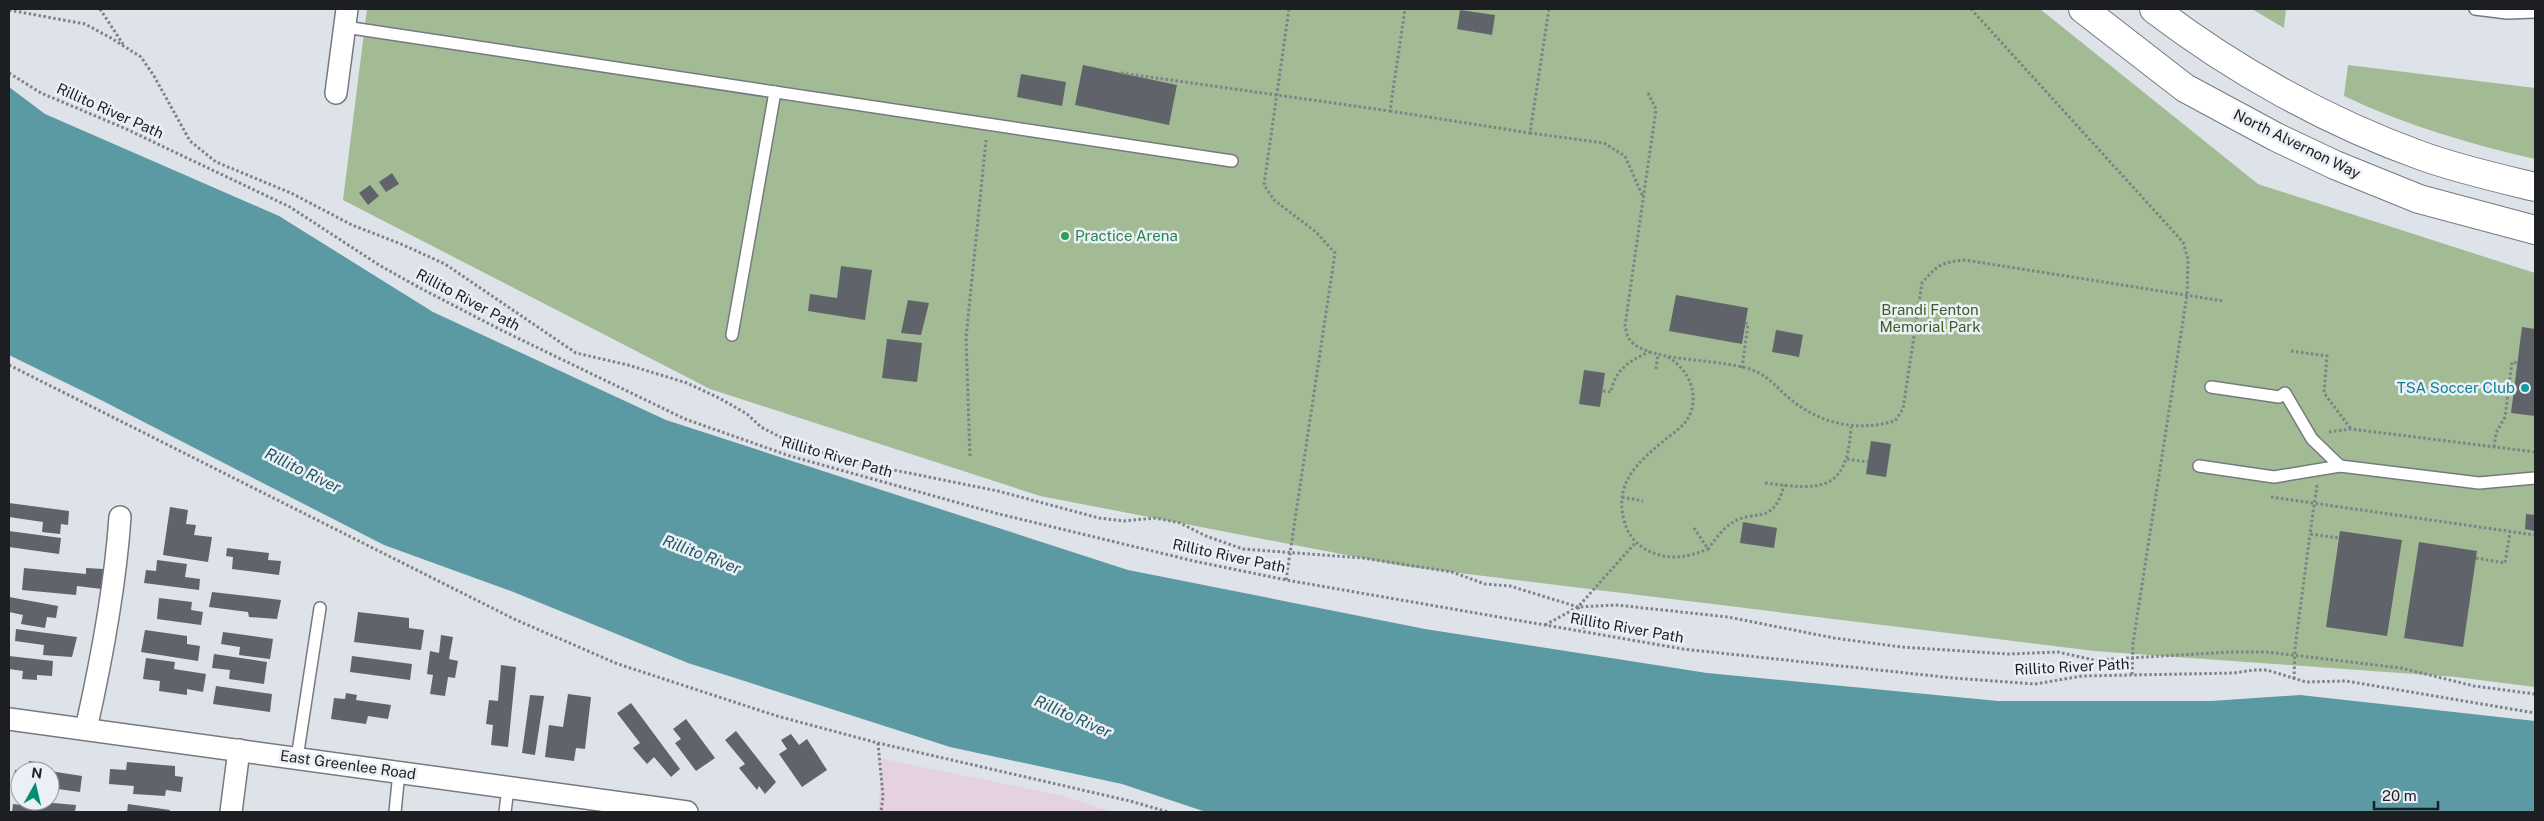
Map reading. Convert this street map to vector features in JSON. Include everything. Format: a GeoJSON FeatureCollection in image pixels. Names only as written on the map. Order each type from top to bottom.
{"type":"FeatureCollection","features":[{"type":"Feature","properties":{"kind":"main road","name":"North Alvernon Way"},"geometry":{"type":"LineString","coordinates":[[2083,9],[2185,88],[2335,166],[2419,199],[2535,230]]}},
{"type":"Feature","properties":{"kind":"main road"},"geometry":{"type":"LineString","coordinates":[[2154,9],[2186,33],[2272,87],[2355,129],[2423,156],[2535,186]]}},
{"type":"Feature","properties":{"kind":"street"},"geometry":{"type":"LineString","coordinates":[[336,93],[346,18]]}},
{"type":"Feature","properties":{"kind":"street"},"geometry":{"type":"LineString","coordinates":[[86,729],[104,652],[113,595],[120,517]]}},
{"type":"Feature","properties":{"kind":"street","name":"East Greenlee Road"},"geometry":{"type":"LineString","coordinates":[[9,719],[687,812]]}},
{"type":"Feature","properties":{"kind":"street"},"geometry":{"type":"LineString","coordinates":[[231,812],[239,750]]}},
{"type":"Feature","properties":{"kind":"lane"},"geometry":{"type":"LineString","coordinates":[[2475,9],[2507,13],[2535,12]]}},
{"type":"Feature","properties":{"kind":"lane"},"geometry":{"type":"LineString","coordinates":[[346,18],[775,92],[1232,161]]}},
{"type":"Feature","properties":{"kind":"lane"},"geometry":{"type":"LineString","coordinates":[[732,335],[775,92]]}},
{"type":"Feature","properties":{"kind":"lane"},"geometry":{"type":"LineString","coordinates":[[2211,387],[2280,396],[2284,393],[2312,439],[2340,466]]}},
{"type":"Feature","properties":{"kind":"lane"},"geometry":{"type":"LineString","coordinates":[[2199,466],[2274,477],[2340,466],[2479,483],[2535,478]]}},
{"type":"Feature","properties":{"kind":"lane"},"geometry":{"type":"LineString","coordinates":[[297,758],[320,608]]}},
{"type":"Feature","properties":{"kind":"lane"},"geometry":{"type":"LineString","coordinates":[[395,812],[400,772]]}},
{"type":"Feature","properties":{"kind":"lane"},"geometry":{"type":"LineString","coordinates":[[505,812],[508,788]]}},
{"type":"Feature","properties":{"kind":"path"},"geometry":{"type":"LineString","coordinates":[[100,9],[125,46]]}},
{"type":"Feature","properties":{"kind":"path"},"geometry":{"type":"LineString","coordinates":[[1286,580],[1335,253],[1316,232],[1274,200],[1264,185],[1289,9]]}},
{"type":"Feature","properties":{"kind":"path"},"geometry":{"type":"LineString","coordinates":[[1390,111],[1405,9]]}},
{"type":"Feature","properties":{"kind":"path"},"geometry":{"type":"LineString","coordinates":[[1530,133],[1549,9]]}},
{"type":"Feature","properties":{"kind":"path"},"geometry":{"type":"LineString","coordinates":[[1971,9],[2183,242],[2188,259],[2187,296],[2131,659],[2132,676]]}},
{"type":"Feature","properties":{"kind":"path"},"geometry":{"type":"LineString","coordinates":[[9,10],[84,24],[125,46],[141,57],[154,76],[190,141],[216,162],[291,194],[352,226],[401,244],[445,264],[576,353],[636,367],[687,383],[747,414],[762,427],[788,441],[844,460],[998,491],[1099,518],[1124,521],[1155,518],[1180,523],[1206,536],[1243,549],[1363,558],[1452,572],[1485,584],[1510,586],[1578,607],[1616,605],[1728,616],[1834,638],[1901,647],[2008,654],[2058,652],[2094,660],[2231,652],[2295,655],[2401,668],[2474,686],[2535,694]]}},
{"type":"Feature","properties":{"kind":"path","name":"Rillito River Path"},"geometry":{"type":"LineString","coordinates":[[9,73],[41,93],[124,128],[290,206],[379,264],[420,288],[510,335],[685,419],[790,456],[995,513],[1198,562],[1286,580],[1684,649],[1953,678],[2035,684],[2082,676],[2234,673],[2267,670],[2306,682],[2346,681],[2535,713]]}},
{"type":"Feature","properties":{"kind":"path"},"geometry":{"type":"LineString","coordinates":[[1121,74],[1604,143],[1625,156],[1643,197]]}},
{"type":"Feature","properties":{"kind":"path"},"geometry":{"type":"LineString","coordinates":[[1648,93],[1656,109],[1625,326],[1628,339],[1639,348],[1649,352],[1756,372],[1774,383],[1804,410],[1834,423],[1851,427],[1877,426],[1895,421],[1903,409],[1922,283],[1933,269],[1945,261],[1965,260],[2223,301]]}},
{"type":"Feature","properties":{"kind":"path"},"geometry":{"type":"LineString","coordinates":[[970,456],[966,338],[988,124]]}},
{"type":"Feature","properties":{"kind":"path"},"geometry":{"type":"LineString","coordinates":[[1742,368],[1748,324],[1745,323]]}},
{"type":"Feature","properties":{"kind":"path"},"geometry":{"type":"LineString","coordinates":[[2291,351],[2327,356],[2324,393],[2351,429]]}},
{"type":"Feature","properties":{"kind":"path"},"geometry":{"type":"LineString","coordinates":[[1603,391],[1611,392],[1613,379],[1621,369],[1634,359],[1649,352]]}},
{"type":"Feature","properties":{"kind":"path"},"geometry":{"type":"LineString","coordinates":[[1656,369],[1658,354]]}},
{"type":"Feature","properties":{"kind":"path"},"geometry":{"type":"LineString","coordinates":[[1666,356],[1679,364],[1689,378],[1693,394],[1690,412],[1680,429],[1639,461],[1629,473],[1622,497],[1626,528],[1636,542],[1657,555],[1678,558],[1695,555],[1708,549],[1729,525],[1746,518],[1765,515],[1780,501],[1784,485]]}},
{"type":"Feature","properties":{"kind":"path"},"geometry":{"type":"LineString","coordinates":[[2494,447],[2496,433],[2505,416],[2512,362],[2518,363]]}},
{"type":"Feature","properties":{"kind":"path"},"geometry":{"type":"LineString","coordinates":[[9,365],[514,619],[618,664],[701,693],[878,743],[1130,801],[1168,812]]}},
{"type":"Feature","properties":{"kind":"path"},"geometry":{"type":"LineString","coordinates":[[1765,483],[1817,487],[1833,480],[1847,459],[1851,427]]}},
{"type":"Feature","properties":{"kind":"path"},"geometry":{"type":"LineString","coordinates":[[1847,459],[1868,462]]}},
{"type":"Feature","properties":{"kind":"path"},"geometry":{"type":"LineString","coordinates":[[1622,497],[1643,500]]}},
{"type":"Feature","properties":{"kind":"path"},"geometry":{"type":"LineString","coordinates":[[2271,497],[2535,535]]}},
{"type":"Feature","properties":{"kind":"path"},"geometry":{"type":"LineString","coordinates":[[1694,528],[1708,549]]}},
{"type":"Feature","properties":{"kind":"path"},"geometry":{"type":"LineString","coordinates":[[2476,558],[2506,563],[2510,532]]}},
{"type":"Feature","properties":{"kind":"path"},"geometry":{"type":"LineString","coordinates":[[2294,679],[2295,655],[2310,534]]}},
{"type":"Feature","properties":{"kind":"path"},"geometry":{"type":"LineString","coordinates":[[1545,625],[1578,607],[1636,542]]}},
{"type":"Feature","properties":{"kind":"path"},"geometry":{"type":"LineString","coordinates":[[1578,607],[1585,631]]}},
{"type":"Feature","properties":{"kind":"path"},"geometry":{"type":"LineString","coordinates":[[878,743],[883,796],[881,812]]}},
{"type":"Feature","properties":{"kind":"shaded area"},"geometry":{"type":"Polygon","coordinates":[[[883,759],[1063,796],[1113,812],[878,812],[883,759]]]}},
{"type":"Feature","properties":{"kind":"green space","name":"Brandi Fenton Memorial Park"},"geometry":{"type":"Polygon","coordinates":[[[367,9],[2040,9],[2258,184],[2535,273],[2535,687],[2456,677],[2094,651],[1403,566],[1040,496],[710,389],[343,200],[367,9]]]}},
{"type":"Feature","properties":{"kind":"green space"},"geometry":{"type":"Polygon","coordinates":[[[2252,9],[2286,9],[2284,28],[2252,9]]]}},
{"type":"Feature","properties":{"kind":"green space"},"geometry":{"type":"Polygon","coordinates":[[[2348,65],[2535,88],[2535,159],[2438,133],[2390,116],[2344,96],[2348,65]]]}},
{"type":"Feature","properties":{"kind":"water","name":"Rillito River"},"geometry":{"type":"Polygon","coordinates":[[[9,87],[45,114],[279,216],[433,312],[666,420],[1128,570],[1425,629],[1707,673],[1998,701],[2211,701],[2300,695],[2535,721],[2535,812],[1206,812],[1122,784],[950,747],[688,663],[511,591],[384,545],[9,355],[9,87]]]}},
{"type":"Feature","properties":{"kind":"building"},"geometry":{"type":"Polygon","coordinates":[[[1460,10],[1495,15],[1492,35],[1457,29],[1460,10]]]}},
{"type":"Feature","properties":{"kind":"building"},"geometry":{"type":"Polygon","coordinates":[[[1083,65],[1177,85],[1169,125],[1075,105],[1083,65]]]}},
{"type":"Feature","properties":{"kind":"building"},"geometry":{"type":"Polygon","coordinates":[[[1021,74],[1066,82],[1062,106],[1017,97],[1021,74]]]}},
{"type":"Feature","properties":{"kind":"building"},"geometry":{"type":"Polygon","coordinates":[[[392,173],[399,184],[386,192],[379,182],[392,173]]]}},
{"type":"Feature","properties":{"kind":"building"},"geometry":{"type":"Polygon","coordinates":[[[370,185],[379,196],[368,205],[359,193],[370,185]]]}},
{"type":"Feature","properties":{"kind":"building"},"geometry":{"type":"Polygon","coordinates":[[[841,266],[872,270],[865,320],[808,311],[810,294],[837,298],[841,266]]]}},
{"type":"Feature","properties":{"kind":"building"},"geometry":{"type":"Polygon","coordinates":[[[1676,295],[1748,308],[1742,344],[1669,331],[1676,295]]]}},
{"type":"Feature","properties":{"kind":"building"},"geometry":{"type":"Polygon","coordinates":[[[908,300],[929,303],[921,335],[901,333],[908,300]]]}},
{"type":"Feature","properties":{"kind":"building","name":"TSA Soccer Club"},"geometry":{"type":"Polygon","coordinates":[[[2522,327],[2535,329],[2535,416],[2511,413],[2522,327]]]}},
{"type":"Feature","properties":{"kind":"building"},"geometry":{"type":"Polygon","coordinates":[[[1776,330],[1803,335],[1799,357],[1772,352],[1776,330]]]}},
{"type":"Feature","properties":{"kind":"building"},"geometry":{"type":"Polygon","coordinates":[[[887,339],[922,343],[917,382],[882,378],[887,339]]]}},
{"type":"Feature","properties":{"kind":"building"},"geometry":{"type":"Polygon","coordinates":[[[1584,370],[1605,373],[1600,407],[1579,404],[1584,370]]]}},
{"type":"Feature","properties":{"kind":"building"},"geometry":{"type":"Polygon","coordinates":[[[1871,441],[1891,444],[1886,477],[1866,474],[1871,441]]]}},
{"type":"Feature","properties":{"kind":"building"},"geometry":{"type":"Polygon","coordinates":[[[9,503],[69,511],[68,525],[61,524],[60,534],[42,532],[43,522],[9,517],[9,503]]]}},
{"type":"Feature","properties":{"kind":"building"},"geometry":{"type":"Polygon","coordinates":[[[170,507],[188,510],[186,524],[196,525],[194,535],[212,537],[208,562],[163,555],[170,507]]]}},
{"type":"Feature","properties":{"kind":"building"},"geometry":{"type":"Polygon","coordinates":[[[2526,514],[2535,515],[2535,531],[2525,529],[2526,514]]]}},
{"type":"Feature","properties":{"kind":"building"},"geometry":{"type":"Polygon","coordinates":[[[1743,522],[1777,528],[1774,548],[1740,543],[1743,522]]]}},
{"type":"Feature","properties":{"kind":"building"},"geometry":{"type":"Polygon","coordinates":[[[9,531],[61,538],[59,554],[9,547],[9,531]]]}},
{"type":"Feature","properties":{"kind":"building"},"geometry":{"type":"Polygon","coordinates":[[[2340,531],[2402,540],[2387,636],[2326,627],[2340,531]]]}},
{"type":"Feature","properties":{"kind":"building"},"geometry":{"type":"Polygon","coordinates":[[[2419,542],[2477,551],[2463,647],[2404,638],[2419,542]]]}},
{"type":"Feature","properties":{"kind":"building"},"geometry":{"type":"Polygon","coordinates":[[[227,548],[269,553],[268,560],[281,561],[279,575],[232,569],[233,557],[226,556],[227,548]]]}},
{"type":"Feature","properties":{"kind":"building"},"geometry":{"type":"Polygon","coordinates":[[[157,560],[187,564],[185,577],[200,579],[199,590],[144,583],[146,570],[156,571],[157,560]]]}},
{"type":"Feature","properties":{"kind":"building"},"geometry":{"type":"Polygon","coordinates":[[[24,568],[86,574],[86,568],[103,569],[102,589],[77,586],[76,595],[22,590],[24,568]]]}},
{"type":"Feature","properties":{"kind":"building"},"geometry":{"type":"Polygon","coordinates":[[[212,592],[281,600],[277,619],[249,617],[248,612],[209,607],[212,592]]]}},
{"type":"Feature","properties":{"kind":"building"},"geometry":{"type":"Polygon","coordinates":[[[9,597],[58,606],[56,618],[47,617],[45,628],[21,624],[23,615],[9,612],[9,597]]]}},
{"type":"Feature","properties":{"kind":"building"},"geometry":{"type":"Polygon","coordinates":[[[159,598],[192,602],[191,610],[203,612],[201,625],[157,619],[159,598]]]}},
{"type":"Feature","properties":{"kind":"building"},"geometry":{"type":"Polygon","coordinates":[[[358,612],[409,618],[409,628],[424,630],[421,650],[354,642],[358,612]]]}},
{"type":"Feature","properties":{"kind":"building"},"geometry":{"type":"Polygon","coordinates":[[[16,629],[77,637],[72,657],[43,655],[44,645],[15,641],[16,629]]]}},
{"type":"Feature","properties":{"kind":"building"},"geometry":{"type":"Polygon","coordinates":[[[145,630],[187,636],[187,644],[200,646],[198,661],[141,652],[145,630]]]}},
{"type":"Feature","properties":{"kind":"building"},"geometry":{"type":"Polygon","coordinates":[[[223,632],[273,639],[270,659],[239,655],[240,647],[221,644],[223,632]]]}},
{"type":"Feature","properties":{"kind":"building"},"geometry":{"type":"Polygon","coordinates":[[[441,635],[453,637],[449,659],[458,661],[455,678],[448,677],[445,696],[430,694],[433,675],[427,674],[430,651],[439,653],[441,635]]]}},
{"type":"Feature","properties":{"kind":"building"},"geometry":{"type":"Polygon","coordinates":[[[214,654],[267,662],[264,684],[229,679],[230,670],[212,668],[214,654]]]}},
{"type":"Feature","properties":{"kind":"building"},"geometry":{"type":"Polygon","coordinates":[[[9,656],[53,661],[52,676],[37,675],[37,680],[22,679],[23,671],[9,669],[9,656]]]}},
{"type":"Feature","properties":{"kind":"building"},"geometry":{"type":"Polygon","coordinates":[[[352,656],[412,664],[410,680],[350,672],[352,656]]]}},
{"type":"Feature","properties":{"kind":"building"},"geometry":{"type":"Polygon","coordinates":[[[146,658],[175,662],[174,669],[206,674],[203,692],[187,689],[187,695],[159,691],[160,681],[143,679],[146,658]]]}},
{"type":"Feature","properties":{"kind":"building"},"geometry":{"type":"Polygon","coordinates":[[[501,665],[516,667],[508,747],[491,745],[493,725],[486,724],[489,700],[498,701],[501,665]]]}},
{"type":"Feature","properties":{"kind":"building"},"geometry":{"type":"Polygon","coordinates":[[[216,686],[272,694],[270,712],[213,704],[216,686]]]}},
{"type":"Feature","properties":{"kind":"building"},"geometry":{"type":"Polygon","coordinates":[[[346,693],[357,695],[356,700],[391,705],[388,719],[368,716],[366,724],[331,719],[334,698],[345,699],[346,693]]]}},
{"type":"Feature","properties":{"kind":"building"},"geometry":{"type":"Polygon","coordinates":[[[568,694],[591,697],[585,749],[576,748],[574,761],[545,757],[549,725],[563,727],[568,694]]]}},
{"type":"Feature","properties":{"kind":"building"},"geometry":{"type":"Polygon","coordinates":[[[530,695],[544,696],[535,755],[522,753],[530,695]]]}},
{"type":"Feature","properties":{"kind":"building"},"geometry":{"type":"Polygon","coordinates":[[[631,703],[680,769],[671,777],[654,757],[647,764],[633,748],[640,743],[617,713],[631,703]]]}},
{"type":"Feature","properties":{"kind":"building"},"geometry":{"type":"Polygon","coordinates":[[[686,719],[715,758],[696,771],[675,743],[681,739],[673,729],[686,719]]]}},
{"type":"Feature","properties":{"kind":"building"},"geometry":{"type":"Polygon","coordinates":[[[736,731],[776,782],[765,794],[759,786],[757,790],[739,768],[745,764],[725,740],[736,731]]]}},
{"type":"Feature","properties":{"kind":"building"},"geometry":{"type":"Polygon","coordinates":[[[791,734],[799,745],[807,739],[827,770],[802,787],[779,754],[787,749],[781,740],[791,734]]]}},
{"type":"Feature","properties":{"kind":"building"},"geometry":{"type":"Polygon","coordinates":[[[127,762],[175,766],[175,776],[183,777],[181,792],[166,790],[165,796],[133,794],[134,786],[109,784],[110,769],[126,770],[127,762]]]}},
{"type":"Feature","properties":{"kind":"building"},"geometry":{"type":"Polygon","coordinates":[[[60,773],[82,776],[80,792],[60,789],[60,773]]]}},
{"type":"Feature","properties":{"kind":"building"},"geometry":{"type":"Polygon","coordinates":[[[60,804],[76,805],[75,812],[12,812],[60,811],[60,804]]]}},
{"type":"Feature","properties":{"kind":"building"},"geometry":{"type":"Polygon","coordinates":[[[128,804],[170,810],[169,812],[127,812],[128,804]]]}},
{"type":"Feature","properties":{"kind":"place","name":"Practice Arena"},"geometry":{"type":"Point","coordinates":[1065,236]}},
{"type":"Feature","properties":{"kind":"place","name":"TSA Soccer Club"},"geometry":{"type":"Point","coordinates":[2525,388]}}]}
